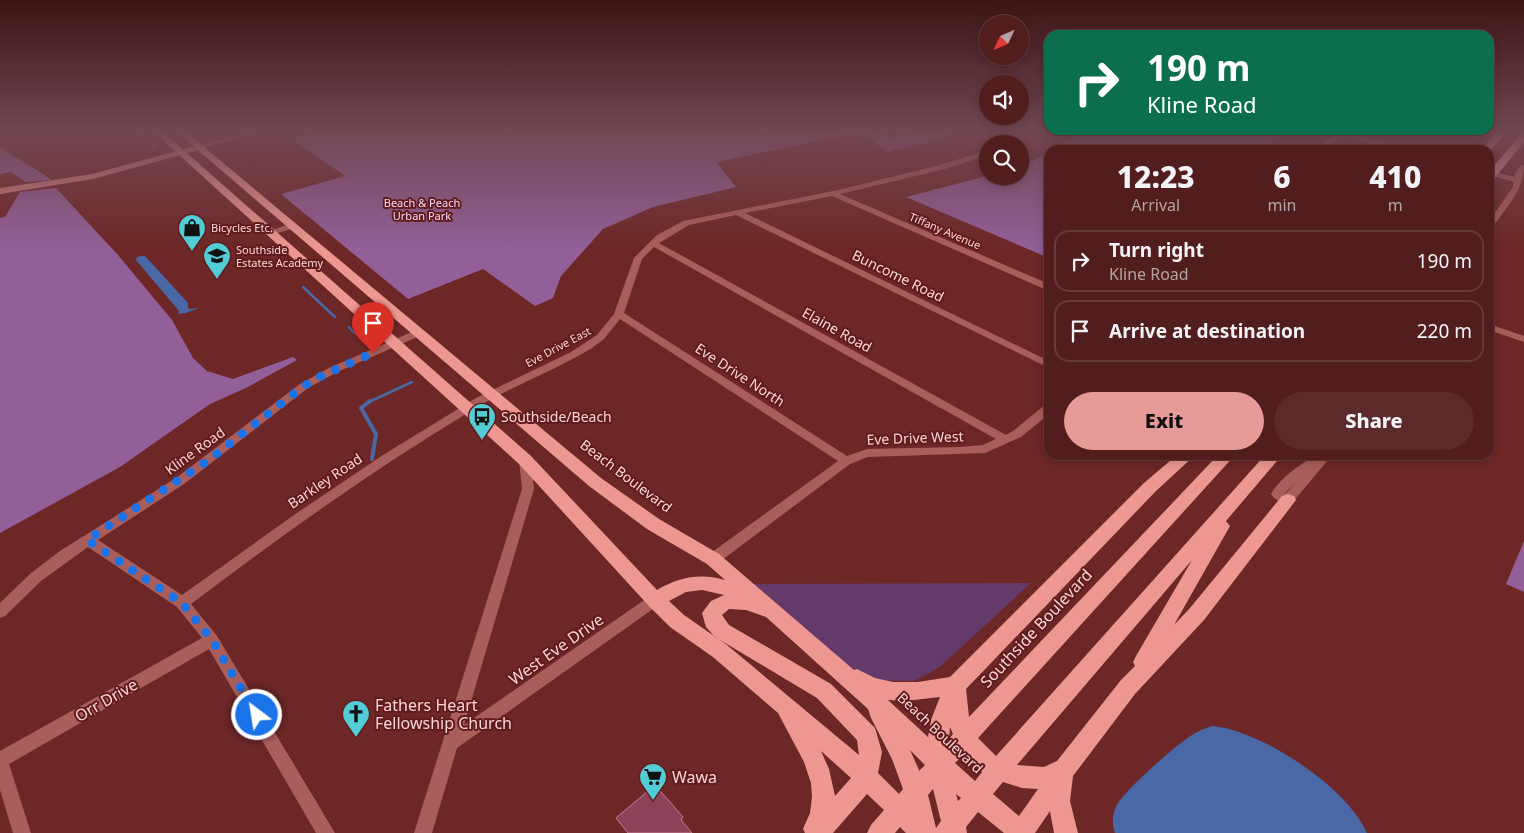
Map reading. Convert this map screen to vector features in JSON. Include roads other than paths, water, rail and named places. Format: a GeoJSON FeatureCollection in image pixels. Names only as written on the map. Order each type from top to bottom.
{"type":"FeatureCollection","features":[{"type":"Feature","properties":{"kind":"highway"},"geometry":{"type":"LineString","coordinates":[[203,171],[525,460],[655,600],[677,621],[720,651],[781,701],[925,833]]}},
{"type":"Feature","properties":{"kind":"highway","name":"Beach Boulevard"},"geometry":{"type":"LineString","coordinates":[[227,171],[595,482],[653,524],[713,560],[812,645],[866,693],[939,763],[1021,833]]}},
{"type":"Feature","properties":{"kind":"highway"},"geometry":{"type":"LineString","coordinates":[[956,833],[945,796],[939,763],[940,724],[956,685],[1150,487],[1181,460]]}},
{"type":"Feature","properties":{"kind":"highway","name":"Southside Boulevard"},"geometry":{"type":"LineString","coordinates":[[879,833],[995,702],[1222,460]]}},
{"type":"Feature","properties":{"kind":"highway"},"geometry":{"type":"LineString","coordinates":[[946,833],[1031,731],[1270,460]]}},
{"type":"Feature","properties":{"kind":"highway"},"geometry":{"type":"LineString","coordinates":[[1128,687],[1239,496]]}},
{"type":"Feature","properties":{"kind":"highway"},"geometry":{"type":"LineString","coordinates":[[1021,833],[1065,769],[1128,687],[1196,614],[1288,500]]}},
{"type":"Feature","properties":{"kind":"highway"},"geometry":{"type":"LineString","coordinates":[[655,600],[678,586],[699,581],[720,585],[768,607]]}},
{"type":"Feature","properties":{"kind":"highway"},"geometry":{"type":"LineString","coordinates":[[768,607],[738,600],[725,601],[717,606],[712,613],[713,621],[722,631],[824,691],[867,735],[871,752],[866,778],[817,833]]}},
{"type":"Feature","properties":{"kind":"highway"},"geometry":{"type":"LineString","coordinates":[[812,645],[862,681],[897,693],[918,693],[956,685]]}},
{"type":"Feature","properties":{"kind":"highway"},"geometry":{"type":"LineString","coordinates":[[956,685],[961,728],[968,742],[991,765],[1004,772],[1034,778],[1046,778],[1065,769]]}},
{"type":"Feature","properties":{"kind":"highway"},"geometry":{"type":"LineString","coordinates":[[866,693],[902,753],[918,798],[925,833]]}},
{"type":"Feature","properties":{"kind":"highway"},"geometry":{"type":"LineString","coordinates":[[781,701],[818,765],[824,786],[824,802],[821,816],[812,833]]}},
{"type":"Feature","properties":{"kind":"highway"},"geometry":{"type":"LineString","coordinates":[[1065,769],[1059,801],[1066,833]]}},
{"type":"Feature","properties":{"kind":"main road"},"geometry":{"type":"LineString","coordinates":[[0,191],[88,177],[111,171]]}},
{"type":"Feature","properties":{"kind":"street","name":"Eve Drive East"},"geometry":{"type":"LineString","coordinates":[[491,394],[591,343],[608,329],[618,314],[635,264],[644,251],[668,231],[686,223],[832,193],[926,171]]}},
{"type":"Feature","properties":{"kind":"street"},"geometry":{"type":"LineString","coordinates":[[1494,219],[1517,187],[1520,171]]}},
{"type":"Feature","properties":{"kind":"street"},"geometry":{"type":"LineString","coordinates":[[1494,176],[1517,180]]}},
{"type":"Feature","properties":{"kind":"street","name":"Tiffany Avenue"},"geometry":{"type":"LineString","coordinates":[[832,193],[1044,286]]}},
{"type":"Feature","properties":{"kind":"street","name":"Buncome Road"},"geometry":{"type":"LineString","coordinates":[[736,212],[1044,363]]}},
{"type":"Feature","properties":{"kind":"street"},"geometry":{"type":"LineString","coordinates":[[271,232],[292,226]]}},
{"type":"Feature","properties":{"kind":"street","name":"Elaine Road"},"geometry":{"type":"LineString","coordinates":[[653,243],[1006,440]]}},
{"type":"Feature","properties":{"kind":"street","name":"Eve Drive North"},"geometry":{"type":"LineString","coordinates":[[618,314],[846,461]]}},
{"type":"Feature","properties":{"kind":"street"},"geometry":{"type":"LineString","coordinates":[[1494,329],[1524,339]]}},
{"type":"Feature","properties":{"kind":"street","name":"Kline Road"},"geometry":{"type":"LineString","coordinates":[[0,612],[36,577],[87,540],[204,464],[317,378],[418,333]]}},
{"type":"Feature","properties":{"kind":"street","name":"Barkley Road"},"geometry":{"type":"LineString","coordinates":[[182,603],[324,499],[491,394]]}},
{"type":"Feature","properties":{"kind":"street","name":"Eve Drive West"},"geometry":{"type":"LineString","coordinates":[[713,560],[846,461],[868,453],[979,450],[992,447],[1018,434],[1044,412]]}},
{"type":"Feature","properties":{"kind":"street"},"geometry":{"type":"LineString","coordinates":[[424,833],[528,489],[525,460]]}},
{"type":"Feature","properties":{"kind":"street"},"geometry":{"type":"LineString","coordinates":[[1288,500],[1322,460]]}},
{"type":"Feature","properties":{"kind":"street"},"geometry":{"type":"LineString","coordinates":[[87,540],[182,603],[212,640],[326,833]]}},
{"type":"Feature","properties":{"kind":"street","name":"West Eve Drive"},"geometry":{"type":"LineString","coordinates":[[451,743],[655,600]]}},
{"type":"Feature","properties":{"kind":"street","name":"Orr Drive"},"geometry":{"type":"LineString","coordinates":[[0,762],[212,640]]}},
{"type":"Feature","properties":{"kind":"street"},"geometry":{"type":"LineString","coordinates":[[0,762],[22,833]]}},
{"type":"Feature","properties":{"kind":"water"},"geometry":{"type":"Polygon","coordinates":[[[145,256],[188,303],[188,308],[199,308],[178,314],[179,311],[136,260],[137,257],[145,256]]]}},
{"type":"Feature","properties":{"kind":"water"},"geometry":{"type":"Polygon","coordinates":[[[1213,726],[1233,730],[1255,738],[1301,764],[1341,798],[1357,815],[1367,833],[1115,833],[1113,820],[1115,810],[1120,800],[1128,791],[1185,740],[1199,731],[1213,726]]]}},
{"type":"Feature","properties":{"kind":"waterway"},"geometry":{"type":"LineString","coordinates":[[303,287],[335,317]]}},
{"type":"Feature","properties":{"kind":"waterway"},"geometry":{"type":"LineString","coordinates":[[349,327],[354,333]]}},
{"type":"Feature","properties":{"kind":"waterway"},"geometry":{"type":"LineString","coordinates":[[369,402],[412,382]]}},
{"type":"Feature","properties":{"kind":"waterway"},"geometry":{"type":"LineString","coordinates":[[370,401],[361,408],[376,434],[372,459]]}},
{"type":"Feature","properties":{"kind":"place","name":"Bicycles Etc."},"geometry":{"type":"Point","coordinates":[192,252]}},
{"type":"Feature","properties":{"kind":"place","name":"Southside Estates Academy"},"geometry":{"type":"Point","coordinates":[217,280]}},
{"type":"Feature","properties":{"kind":"place","name":"Southside/Beach"},"geometry":{"type":"Point","coordinates":[482,441]}},
{"type":"Feature","properties":{"kind":"place","name":"Fathers Heart Fellowship Church"},"geometry":{"type":"Point","coordinates":[356,738]}},
{"type":"Feature","properties":{"kind":"place","name":"Wawa"},"geometry":{"type":"Point","coordinates":[653,801]}},
{"type":"Feature","properties":{"kind":"park label","name":"Beach & Peach Urban Park"},"geometry":{"type":"Point","coordinates":[422,209]}}]}
